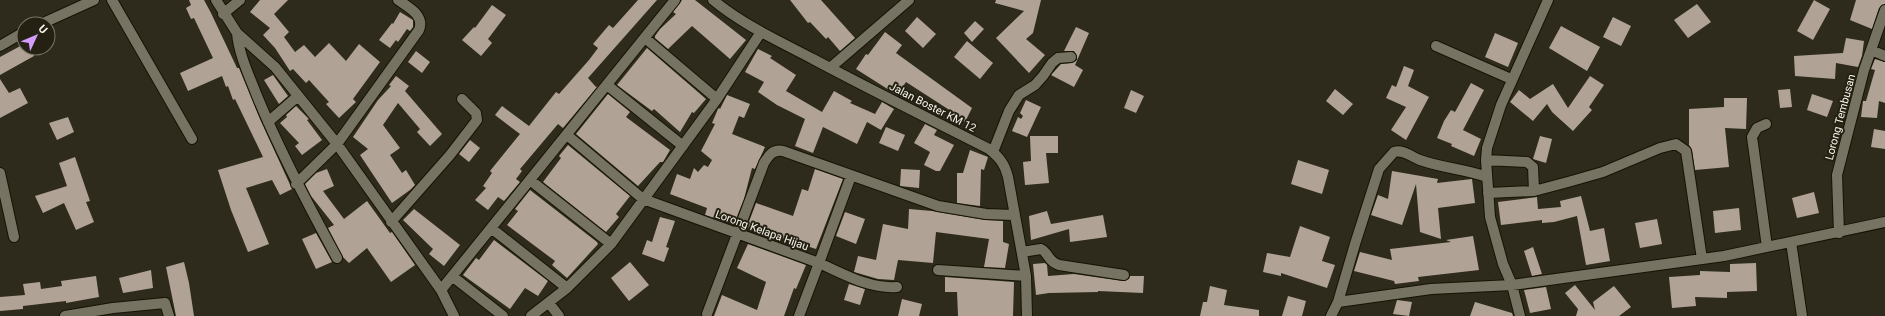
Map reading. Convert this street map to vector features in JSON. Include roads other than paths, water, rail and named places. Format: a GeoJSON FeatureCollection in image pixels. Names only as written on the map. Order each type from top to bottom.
{"type":"FeatureCollection","features":[{"type":"Feature","properties":{"kind":"street"},"geometry":{"type":"LineString","coordinates":[[112,0],[192,139]]}},
{"type":"Feature","properties":{"kind":"street"},"geometry":{"type":"LineString","coordinates":[[216,0],[223,14],[237,33],[264,57],[337,144],[391,222],[441,290],[454,316]]}},
{"type":"Feature","properties":{"kind":"street"},"geometry":{"type":"LineString","coordinates":[[223,14],[240,0]]}},
{"type":"Feature","properties":{"kind":"street"},"geometry":{"type":"LineString","coordinates":[[296,184],[337,144],[420,27],[421,23],[417,15],[398,0]]}},
{"type":"Feature","properties":{"kind":"street"},"geometry":{"type":"LineString","coordinates":[[441,290],[676,0]]}},
{"type":"Feature","properties":{"kind":"street","name":"Jalan Boster KM 12"},"geometry":{"type":"LineString","coordinates":[[713,0],[761,32],[993,152],[1003,162],[1006,168],[1026,276],[1028,316]]}},
{"type":"Feature","properties":{"kind":"street"},"geometry":{"type":"LineString","coordinates":[[830,68],[908,0]]}},
{"type":"Feature","properties":{"kind":"street"},"geometry":{"type":"LineString","coordinates":[[1520,316],[1512,284],[1503,264],[1490,217],[1486,160],[1487,148],[1511,78],[1548,0]]}},
{"type":"Feature","properties":{"kind":"street"},"geometry":{"type":"LineString","coordinates":[[56,17],[88,1]]}},
{"type":"Feature","properties":{"kind":"street","name":"Lorong Tembusan"},"geometry":{"type":"LineString","coordinates":[[1839,232],[1837,175],[1871,50],[1885,10]]}},
{"type":"Feature","properties":{"kind":"street"},"geometry":{"type":"LineString","coordinates":[[531,316],[567,288],[611,244],[717,99],[761,32]]}},
{"type":"Feature","properties":{"kind":"street"},"geometry":{"type":"LineString","coordinates":[[237,33],[241,54],[268,122],[296,184],[337,258]]}},
{"type":"Feature","properties":{"kind":"street"},"geometry":{"type":"LineString","coordinates":[[0,46],[16,37]]}},
{"type":"Feature","properties":{"kind":"street"},"geometry":{"type":"LineString","coordinates":[[645,38],[717,99]]}},
{"type":"Feature","properties":{"kind":"street"},"geometry":{"type":"LineString","coordinates":[[1436,46],[1511,78]]}},
{"type":"Feature","properties":{"kind":"street"},"geometry":{"type":"LineString","coordinates":[[1871,50],[1885,56]]}},
{"type":"Feature","properties":{"kind":"street"},"geometry":{"type":"LineString","coordinates":[[993,152],[1009,111],[1019,95],[1035,85],[1044,76],[1052,63],[1058,58],[1071,57]]}},
{"type":"Feature","properties":{"kind":"street"},"geometry":{"type":"LineString","coordinates":[[607,85],[683,146]]}},
{"type":"Feature","properties":{"kind":"street"},"geometry":{"type":"LineString","coordinates":[[268,122],[298,96]]}},
{"type":"Feature","properties":{"kind":"street"},"geometry":{"type":"LineString","coordinates":[[391,222],[476,123],[478,118],[476,113],[462,99]]}},
{"type":"Feature","properties":{"kind":"street"},"geometry":{"type":"LineString","coordinates":[[1766,124],[1757,128],[1752,137],[1767,247]]}},
{"type":"Feature","properties":{"kind":"street","name":"Lorong Kelapa Hijau"},"geometry":{"type":"LineString","coordinates":[[567,135],[643,199],[819,263],[799,316]]}},
{"type":"Feature","properties":{"kind":"street"},"geometry":{"type":"LineString","coordinates":[[1488,193],[1534,191],[1603,172],[1660,148],[1676,144],[1686,151],[1702,258]]}},
{"type":"Feature","properties":{"kind":"street"},"geometry":{"type":"LineString","coordinates":[[707,314],[764,164],[770,154],[774,151],[783,151],[938,206],[986,214],[1014,215]]}},
{"type":"Feature","properties":{"kind":"street"},"geometry":{"type":"LineString","coordinates":[[1331,316],[1338,302],[1354,244],[1380,169],[1394,152],[1400,151],[1420,160],[1476,172],[1487,177]]}},
{"type":"Feature","properties":{"kind":"street"},"geometry":{"type":"LineString","coordinates":[[1486,160],[1527,162],[1533,167],[1534,191]]}},
{"type":"Feature","properties":{"kind":"street"},"geometry":{"type":"LineString","coordinates":[[0,174],[14,237]]}},
{"type":"Feature","properties":{"kind":"street"},"geometry":{"type":"LineString","coordinates":[[851,176],[819,263],[858,280],[877,286],[897,287]]}},
{"type":"Feature","properties":{"kind":"street"},"geometry":{"type":"LineString","coordinates":[[530,180],[611,244]]}},
{"type":"Feature","properties":{"kind":"street"},"geometry":{"type":"LineString","coordinates":[[1338,302],[1431,290],[1512,284],[1702,258],[1767,247],[1885,222]]}},
{"type":"Feature","properties":{"kind":"street"},"geometry":{"type":"LineString","coordinates":[[491,228],[567,288]]}},
{"type":"Feature","properties":{"kind":"street"},"geometry":{"type":"LineString","coordinates":[[1791,242],[1802,316]]}},
{"type":"Feature","properties":{"kind":"street"},"geometry":{"type":"LineString","coordinates":[[1022,252],[1041,249],[1045,252],[1050,261],[1059,265],[1124,275]]}},
{"type":"Feature","properties":{"kind":"street"},"geometry":{"type":"LineString","coordinates":[[938,270],[1026,276]]}},
{"type":"Feature","properties":{"kind":"street"},"geometry":{"type":"LineString","coordinates":[[452,276],[504,316]]}},
{"type":"Feature","properties":{"kind":"street"},"geometry":{"type":"LineString","coordinates":[[65,316],[114,312],[165,303],[169,316]]}},
{"type":"Feature","properties":{"kind":"street"},"geometry":{"type":"LineString","coordinates":[[549,303],[559,316]]}}]}
